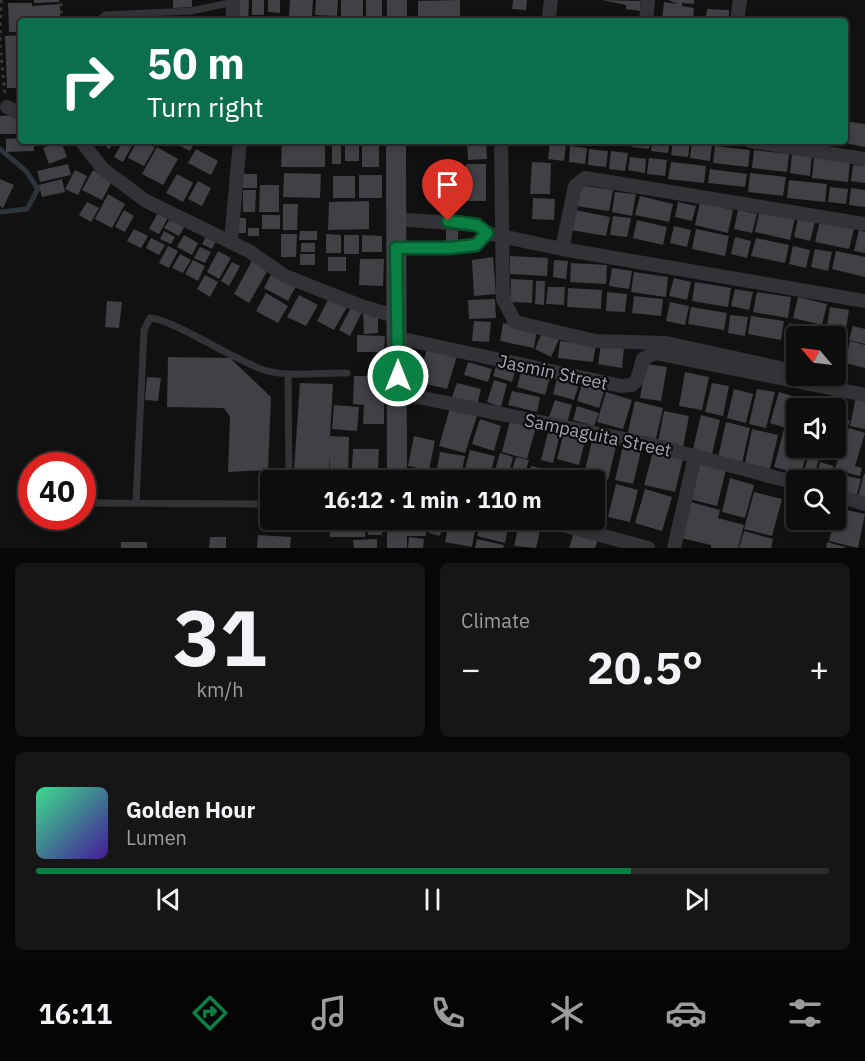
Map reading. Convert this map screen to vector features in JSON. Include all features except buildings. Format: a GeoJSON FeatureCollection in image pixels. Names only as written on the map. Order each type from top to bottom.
{"type":"FeatureCollection","features":[{"type":"Feature","properties":{"kind":"street"},"geometry":{"type":"LineString","coordinates":[[397,0],[397,18]]}},
{"type":"Feature","properties":{"kind":"street"},"geometry":{"type":"LineString","coordinates":[[549,16],[551,0]]}},
{"type":"Feature","properties":{"kind":"street"},"geometry":{"type":"LineString","coordinates":[[646,18],[648,0]]}},
{"type":"Feature","properties":{"kind":"street"},"geometry":{"type":"LineString","coordinates":[[737,18],[740,0]]}},
{"type":"Feature","properties":{"kind":"street"},"geometry":{"type":"LineString","coordinates":[[233,1],[233,18]]}},
{"type":"Feature","properties":{"kind":"street"},"geometry":{"type":"LineString","coordinates":[[7,107],[18,112]]}},
{"type":"Feature","properties":{"kind":"street"},"geometry":{"type":"LineString","coordinates":[[83,144],[103,169],[146,201],[231,241],[285,276],[361,306],[398,317]]}},
{"type":"Feature","properties":{"kind":"street"},"geometry":{"type":"LineString","coordinates":[[231,241],[240,144]]}},
{"type":"Feature","properties":{"kind":"street"},"geometry":{"type":"LineString","coordinates":[[396,144],[397,470]]}},
{"type":"Feature","properties":{"kind":"street"},"geometry":{"type":"LineString","coordinates":[[501,144],[503,299],[511,317],[519,324],[595,341],[666,343],[786,370]]}},
{"type":"Feature","properties":{"kind":"street"},"geometry":{"type":"LineString","coordinates":[[769,144],[865,159]]}},
{"type":"Feature","properties":{"kind":"street"},"geometry":{"type":"LineString","coordinates":[[562,249],[574,186],[585,178],[865,224]]}},
{"type":"Feature","properties":{"kind":"street"},"geometry":{"type":"LineString","coordinates":[[396,219],[477,225],[487,233],[501,237],[562,249],[865,301]]}},
{"type":"Feature","properties":{"kind":"street"},"geometry":{"type":"LineString","coordinates":[[396,248],[449,248],[476,245],[487,233]]}},
{"type":"Feature","properties":{"kind":"street","name":"Jasmin Street"},"geometry":{"type":"LineString","coordinates":[[398,338],[621,386],[632,386],[637,380],[643,359],[655,353],[865,394]]}},
{"type":"Feature","properties":{"kind":"street"},"geometry":{"type":"LineString","coordinates":[[846,382],[865,386]]}},
{"type":"Feature","properties":{"kind":"street","name":"Sampaguita Street"},"geometry":{"type":"LineString","coordinates":[[398,393],[695,456],[786,480]]}},
{"type":"Feature","properties":{"kind":"street"},"geometry":{"type":"LineString","coordinates":[[674,548],[695,456]]}},
{"type":"Feature","properties":{"kind":"street"},"geometry":{"type":"LineString","coordinates":[[846,498],[865,504]]}},
{"type":"Feature","properties":{"kind":"street"},"geometry":{"type":"LineString","coordinates":[[397,530],[397,548]]}},
{"type":"Feature","properties":{"kind":"street"},"geometry":{"type":"LineString","coordinates":[[582,530],[648,548]]}},
{"type":"Feature","properties":{"kind":"lane"},"geometry":{"type":"LineString","coordinates":[[102,18],[105,15],[190,11],[233,1]]}},
{"type":"Feature","properties":{"kind":"lane"},"geometry":{"type":"LineString","coordinates":[[136,502],[144,330],[150,318],[164,321],[237,360],[288,376],[325,371],[347,373]]}},
{"type":"Feature","properties":{"kind":"lane"},"geometry":{"type":"LineString","coordinates":[[288,376],[289,470]]}},
{"type":"Feature","properties":{"kind":"lane"},"geometry":{"type":"LineString","coordinates":[[96,503],[260,504]]}},
{"type":"Feature","properties":{"kind":"path"},"geometry":{"type":"LineString","coordinates":[[1,0],[2,82],[7,107]]}},
{"type":"Feature","properties":{"kind":"path"},"geometry":{"type":"LineString","coordinates":[[61,0],[61,18]]}},
{"type":"Feature","properties":{"kind":"waterway"},"geometry":{"type":"LineString","coordinates":[[0,149],[26,171],[38,189],[27,209],[0,212]]}},
{"type":"Feature","properties":{"kind":"route"},"geometry":{"type":"LineString","coordinates":[[398,376],[396,248],[449,248],[476,245],[487,233],[477,225],[448,221]]}}]}
